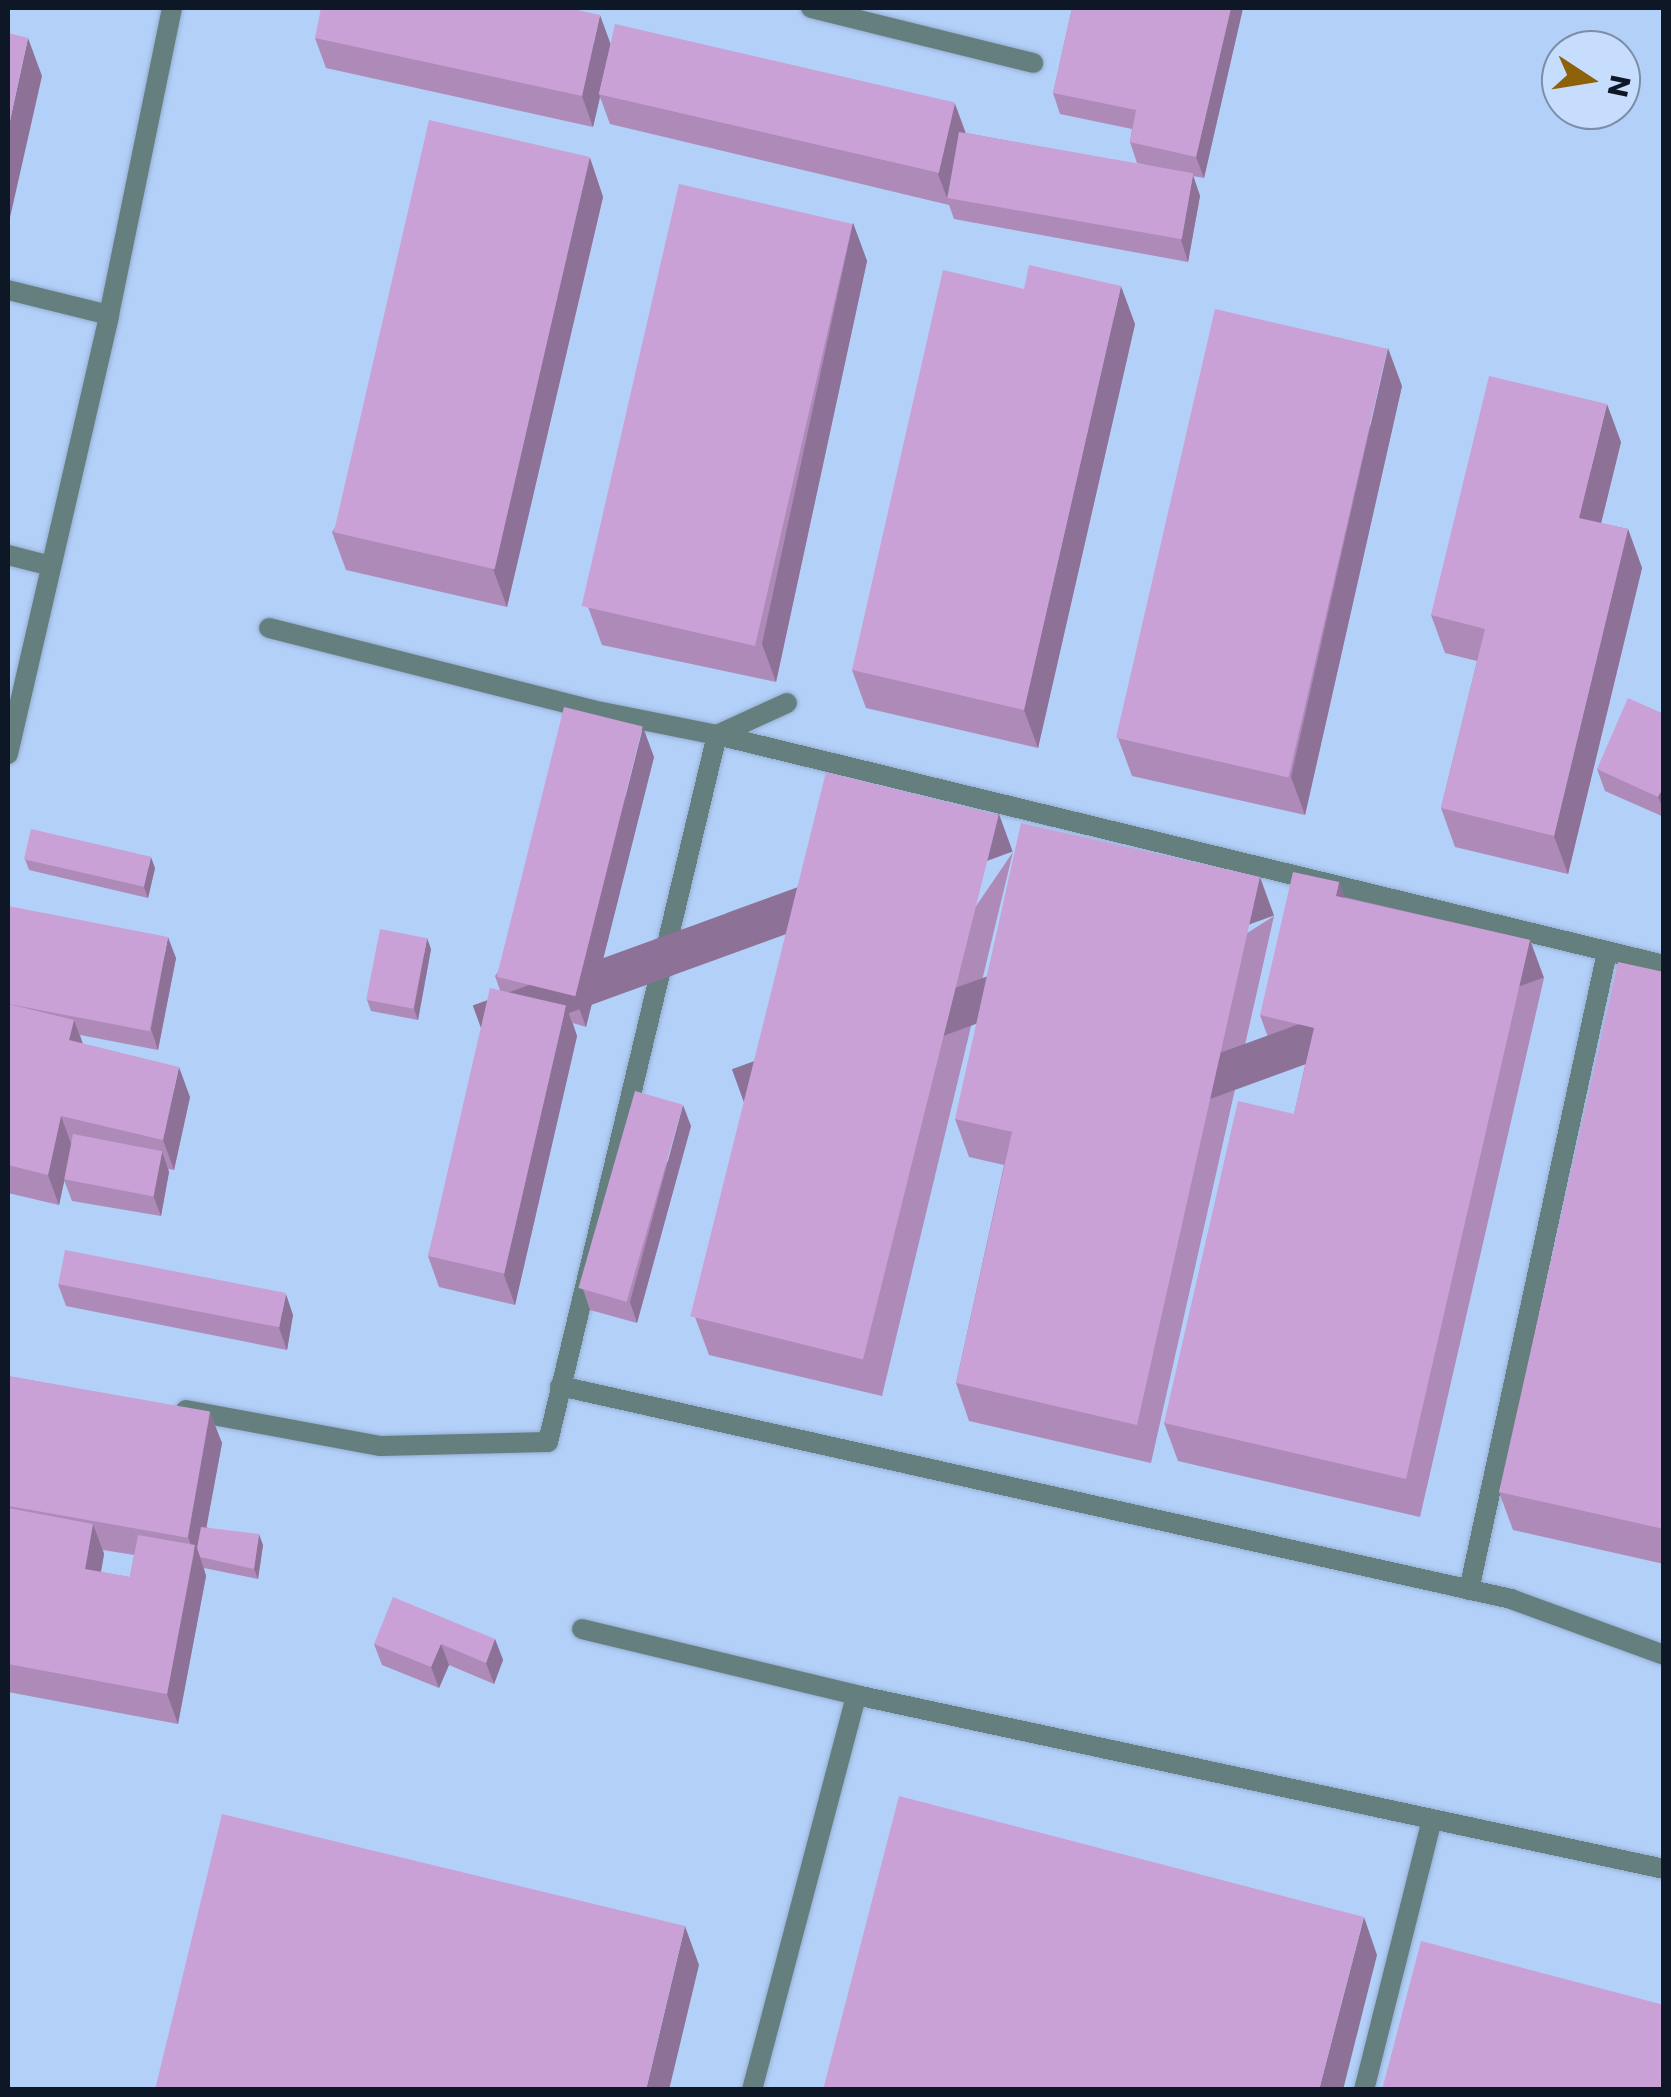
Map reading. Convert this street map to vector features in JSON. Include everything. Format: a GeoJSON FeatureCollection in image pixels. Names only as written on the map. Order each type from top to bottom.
{"type":"FeatureCollection","features":[{"type":"Feature","properties":{"kind":"lane"},"geometry":{"type":"LineString","coordinates":[[8,754],[109,315],[172,8]]}},
{"type":"Feature","properties":{"kind":"lane"},"geometry":{"type":"LineString","coordinates":[[811,8],[1034,63]]}},
{"type":"Feature","properties":{"kind":"lane"},"geometry":{"type":"LineString","coordinates":[[8,290],[109,315]]}},
{"type":"Feature","properties":{"kind":"lane"},"geometry":{"type":"LineString","coordinates":[[8,555],[51,566]]}},
{"type":"Feature","properties":{"kind":"lane"},"geometry":{"type":"LineString","coordinates":[[268,628],[592,710],[717,735],[1664,965]]}},
{"type":"Feature","properties":{"kind":"lane"},"geometry":{"type":"LineString","coordinates":[[717,735],[786,702]]}},
{"type":"Feature","properties":{"kind":"lane"},"geometry":{"type":"LineString","coordinates":[[157,1404],[382,1446],[548,1442],[717,735]]}},
{"type":"Feature","properties":{"kind":"lane"},"geometry":{"type":"LineString","coordinates":[[1470,1590],[1607,952]]}},
{"type":"Feature","properties":{"kind":"lane"},"geometry":{"type":"LineString","coordinates":[[560,1386],[1511,1598],[1664,1655]]}},
{"type":"Feature","properties":{"kind":"lane"},"geometry":{"type":"LineString","coordinates":[[582,1629],[856,1696],[1664,1869]]}},
{"type":"Feature","properties":{"kind":"lane"},"geometry":{"type":"LineString","coordinates":[[752,2090],[856,1696]]}},
{"type":"Feature","properties":{"kind":"lane"},"geometry":{"type":"LineString","coordinates":[[1364,2090],[1432,1819]]}},
{"type":"Feature","properties":{"kind":"building"},"geometry":{"type":"Polygon","coordinates":[[[321,8],[568,8],[600,15],[582,96],[315,38],[321,8]]]}},
{"type":"Feature","properties":{"kind":"building"},"geometry":{"type":"Polygon","coordinates":[[[1072,8],[1231,8],[1196,157],[1130,142],[1136,110],[1053,93],[1072,8]]]}},
{"type":"Feature","properties":{"kind":"building"},"geometry":{"type":"Polygon","coordinates":[[[615,24],[955,103],[939,173],[599,94],[615,24]]]}},
{"type":"Feature","properties":{"kind":"building"},"geometry":{"type":"Polygon","coordinates":[[[8,33],[28,38],[8,130],[8,33]]]}},
{"type":"Feature","properties":{"kind":"building"},"geometry":{"type":"Polygon","coordinates":[[[429,120],[590,157],[495,569],[334,532],[429,120]]]}},
{"type":"Feature","properties":{"kind":"building"},"geometry":{"type":"Polygon","coordinates":[[[959,132],[1193,173],[1182,239],[947,198],[959,132]]]}},
{"type":"Feature","properties":{"kind":"building"},"geometry":{"type":"Polygon","coordinates":[[[679,184],[852,224],[755,646],[582,606],[679,184]]]}},
{"type":"Feature","properties":{"kind":"building"},"geometry":{"type":"Polygon","coordinates":[[[1029,265],[1121,286],[1024,710],[852,670],[943,270],[1024,289],[1029,265]]]}},
{"type":"Feature","properties":{"kind":"building"},"geometry":{"type":"Polygon","coordinates":[[[1215,309],[1387,349],[1288,778],[1116,738],[1215,309]]]}},
{"type":"Feature","properties":{"kind":"building"},"geometry":{"type":"Polygon","coordinates":[[[1489,376],[1607,404],[1579,518],[1628,529],[1554,836],[1441,808],[1485,629],[1431,615],[1489,376]]]}},
{"type":"Feature","properties":{"kind":"building"},"geometry":{"type":"Polygon","coordinates":[[[1628,698],[1664,714],[1664,786],[1658,797],[1597,769],[1628,698]]]}},
{"type":"Feature","properties":{"kind":"building"},"geometry":{"type":"Polygon","coordinates":[[[564,707],[643,727],[575,996],[497,977],[564,707]]]}},
{"type":"Feature","properties":{"kind":"building"},"geometry":{"type":"Polygon","coordinates":[[[826,772],[999,815],[863,1359],[690,1316],[826,772]]]}},
{"type":"Feature","properties":{"kind":"building"},"geometry":{"type":"Polygon","coordinates":[[[1021,823],[1260,877],[1137,1425],[956,1383],[1012,1132],[955,1119],[1021,823]]]}},
{"type":"Feature","properties":{"kind":"building"},"geometry":{"type":"Polygon","coordinates":[[[31,829],[151,857],[144,887],[24,859],[31,829]]]}},
{"type":"Feature","properties":{"kind":"building"},"geometry":{"type":"Polygon","coordinates":[[[1293,872],[1339,882],[1336,896],[1530,940],[1406,1479],[1164,1423],[1238,1101],[1294,1114],[1314,1028],[1260,1015],[1293,872]]]}},
{"type":"Feature","properties":{"kind":"building"},"geometry":{"type":"Polygon","coordinates":[[[8,906],[168,937],[150,1031],[8,1004],[8,906]]]}},
{"type":"Feature","properties":{"kind":"building"},"geometry":{"type":"Polygon","coordinates":[[[380,929],[427,938],[413,1009],[366,1000],[380,929]]]}},
{"type":"Feature","properties":{"kind":"building"},"geometry":{"type":"Polygon","coordinates":[[[1618,962],[1664,972],[1664,1529],[1499,1492],[1618,962]]]}},
{"type":"Feature","properties":{"kind":"building"},"geometry":{"type":"Polygon","coordinates":[[[490,988],[566,1006],[504,1273],[428,1256],[490,988]]]}},
{"type":"Feature","properties":{"kind":"building"},"geometry":{"type":"Polygon","coordinates":[[[8,1004],[74,1020],[69,1040],[179,1067],[163,1140],[61,1116],[48,1175],[8,1165],[8,1004]]]}},
{"type":"Feature","properties":{"kind":"building"},"geometry":{"type":"Polygon","coordinates":[[[635,1091],[683,1105],[627,1302],[578,1288],[635,1091]]]}},
{"type":"Feature","properties":{"kind":"building"},"geometry":{"type":"Polygon","coordinates":[[[73,1134],[162,1151],[154,1197],[64,1179],[73,1134]]]}},
{"type":"Feature","properties":{"kind":"building"},"geometry":{"type":"Polygon","coordinates":[[[65,1250],[286,1293],[279,1327],[58,1284],[65,1250]]]}},
{"type":"Feature","properties":{"kind":"building"},"geometry":{"type":"Polygon","coordinates":[[[8,1376],[210,1412],[188,1538],[8,1506],[8,1376]]]}},
{"type":"Feature","properties":{"kind":"building"},"geometry":{"type":"Polygon","coordinates":[[[8,1508],[93,1524],[85,1569],[130,1577],[138,1535],[195,1545],[167,1694],[8,1664],[8,1508]]]}},
{"type":"Feature","properties":{"kind":"building"},"geometry":{"type":"Polygon","coordinates":[[[201,1527],[259,1534],[254,1569],[200,1557],[197,1548],[201,1527]]]}},
{"type":"Feature","properties":{"kind":"building"},"geometry":{"type":"Polygon","coordinates":[[[393,1597],[495,1639],[486,1663],[441,1644],[431,1667],[374,1644],[393,1597]]]}},
{"type":"Feature","properties":{"kind":"building"},"geometry":{"type":"Polygon","coordinates":[[[899,1796],[1364,1917],[1319,2090],[823,2090],[899,1796]]]}},
{"type":"Feature","properties":{"kind":"building"},"geometry":{"type":"Polygon","coordinates":[[[222,1814],[685,1926],[646,2090],[155,2090],[222,1814]]]}},
{"type":"Feature","properties":{"kind":"building"},"geometry":{"type":"Polygon","coordinates":[[[1421,1941],[1664,2005],[1664,2090],[1382,2090],[1421,1941]]]}}]}
